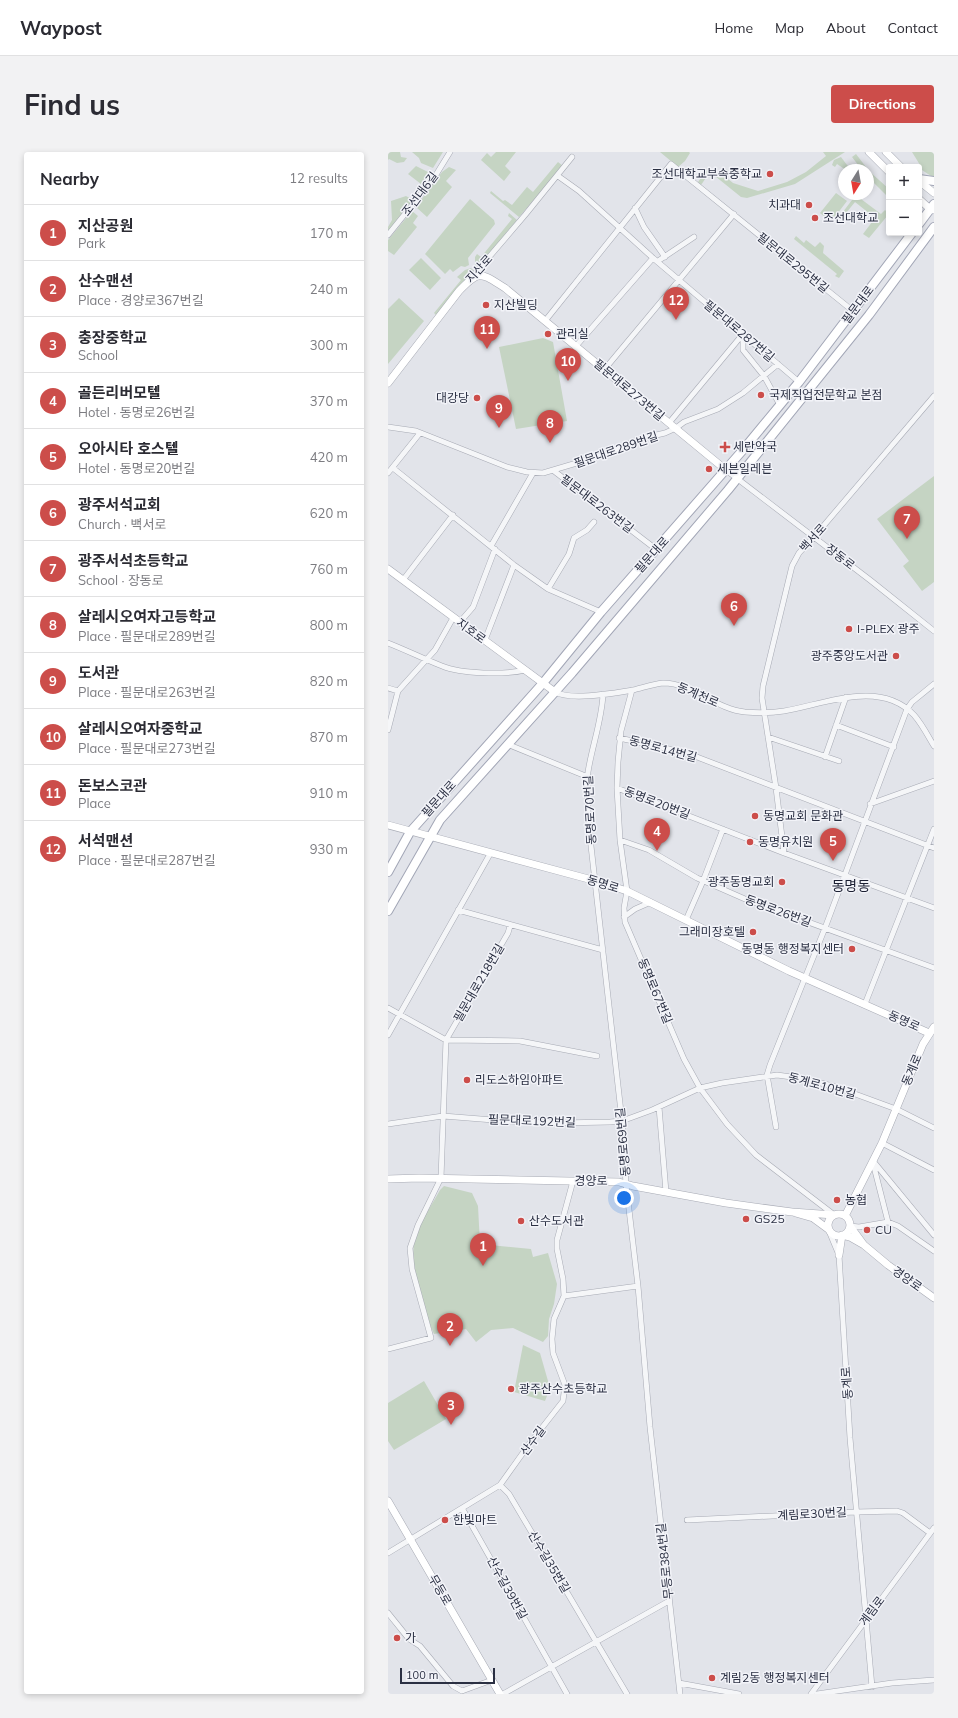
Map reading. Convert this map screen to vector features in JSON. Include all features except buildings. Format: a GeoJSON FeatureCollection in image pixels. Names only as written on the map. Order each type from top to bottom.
{"type":"FeatureCollection","features":[{"type":"Feature","properties":{"kind":"main road"},"geometry":{"type":"LineString","coordinates":[[922,180],[934,181]]}},
{"type":"Feature","properties":{"kind":"main road"},"geometry":{"type":"LineString","coordinates":[[922,221],[933,208]]}},
{"type":"Feature","properties":{"kind":"main road","name":"필문대로"},"geometry":{"type":"LineString","coordinates":[[388,911],[440,820],[555,692],[737,478],[869,315],[934,227]]}},
{"type":"Feature","properties":{"kind":"main road","name":"필문대로"},"geometry":{"type":"LineString","coordinates":[[388,872],[410,832],[543,683],[601,612],[658,550],[726,470],[799,382],[907,237]]}},
{"type":"Feature","properties":{"kind":"street","name":"조선대6길"},"geometry":{"type":"LineString","coordinates":[[388,235],[434,178],[450,152]]}},
{"type":"Feature","properties":{"kind":"street"},"geometry":{"type":"LineString","coordinates":[[869,152],[886,169]]}},
{"type":"Feature","properties":{"kind":"street"},"geometry":{"type":"LineString","coordinates":[[886,152],[898,164]]}},
{"type":"Feature","properties":{"kind":"street","name":"지산로"},"geometry":{"type":"LineString","coordinates":[[388,383],[459,291],[558,176],[572,157]]}},
{"type":"Feature","properties":{"kind":"street","name":"필문대로295번길"},"geometry":{"type":"LineString","coordinates":[[635,208],[671,164],[853,311]]}},
{"type":"Feature","properties":{"kind":"street","name":"필문대로287번길"},"geometry":{"type":"LineString","coordinates":[[558,176],[579,192],[679,280],[799,382]]}},
{"type":"Feature","properties":{"kind":"street"},"geometry":{"type":"LineString","coordinates":[[922,183],[934,193]]}},
{"type":"Feature","properties":{"kind":"street"},"geometry":{"type":"LineString","coordinates":[[922,202],[933,208]]}},
{"type":"Feature","properties":{"kind":"street"},"geometry":{"type":"LineString","coordinates":[[545,321],[635,208],[644,228],[664,257]]}},
{"type":"Feature","properties":{"kind":"street"},"geometry":{"type":"LineString","coordinates":[[604,370],[734,214]]}},
{"type":"Feature","properties":{"kind":"street"},"geometry":{"type":"LineString","coordinates":[[576,346],[656,260],[664,257],[694,237]]}},
{"type":"Feature","properties":{"kind":"street","name":"필문대로273번길"},"geometry":{"type":"LineString","coordinates":[[472,277],[484,276],[505,288],[726,470]]}},
{"type":"Feature","properties":{"kind":"street"},"geometry":{"type":"LineString","coordinates":[[743,334],[744,350],[764,376],[780,404]]}},
{"type":"Feature","properties":{"kind":"street"},"geometry":{"type":"LineString","coordinates":[[669,423],[743,334]]}},
{"type":"Feature","properties":{"kind":"street","name":"필문대로289번길"},"geometry":{"type":"LineString","coordinates":[[554,471],[608,454],[639,439],[665,433],[684,422],[718,409],[743,394],[778,364]]}},
{"type":"Feature","properties":{"kind":"street","name":"백서로"},"geometry":{"type":"LineString","coordinates":[[764,713],[762,698],[763,686],[792,566],[799,553],[934,396]]}},
{"type":"Feature","properties":{"kind":"street","name":"필문대로263번길"},"geometry":{"type":"LineString","coordinates":[[388,426],[420,433],[507,468],[533,473],[554,471],[658,550]]}},
{"type":"Feature","properties":{"kind":"street"},"geometry":{"type":"LineString","coordinates":[[388,473],[420,433]]}},
{"type":"Feature","properties":{"kind":"street"},"geometry":{"type":"LineString","coordinates":[[393,468],[493,548],[548,589],[601,612]]}},
{"type":"Feature","properties":{"kind":"street","name":"장동로"},"geometry":{"type":"LineString","coordinates":[[726,470],[934,631]]}},
{"type":"Feature","properties":{"kind":"street"},"geometry":{"type":"LineString","coordinates":[[388,730],[398,691],[435,650],[456,620],[473,607],[493,548],[533,473]]}},
{"type":"Feature","properties":{"kind":"street"},"geometry":{"type":"LineString","coordinates":[[403,580],[453,515]]}},
{"type":"Feature","properties":{"kind":"street"},"geometry":{"type":"LineString","coordinates":[[548,589],[569,554],[574,538],[587,530],[594,522]]}},
{"type":"Feature","properties":{"kind":"street"},"geometry":{"type":"LineString","coordinates":[[485,640],[514,564]]}},
{"type":"Feature","properties":{"kind":"street","name":"지호로"},"geometry":{"type":"LineString","coordinates":[[388,570],[555,692]]}},
{"type":"Feature","properties":{"kind":"street"},"geometry":{"type":"LineString","coordinates":[[388,643],[455,670],[509,673],[525,670]]}},
{"type":"Feature","properties":{"kind":"street","name":"동계천로"},"geometry":{"type":"LineString","coordinates":[[555,692],[571,697],[632,690],[662,683],[673,684],[688,688],[731,709],[764,713],[784,711],[846,697],[870,696],[884,698],[907,709],[915,716],[934,746]]}},
{"type":"Feature","properties":{"kind":"street"},"geometry":{"type":"LineString","coordinates":[[825,928],[870,804],[894,747],[907,709],[912,702],[934,684]]}},
{"type":"Feature","properties":{"kind":"street"},"geometry":{"type":"LineString","coordinates":[[388,688],[398,691]]}},
{"type":"Feature","properties":{"kind":"street"},"geometry":{"type":"LineString","coordinates":[[619,738],[632,690]]}},
{"type":"Feature","properties":{"kind":"street","name":"동명로70번길"},"geometry":{"type":"LineString","coordinates":[[596,881],[590,837],[587,796],[588,777],[594,739],[604,694]]}},
{"type":"Feature","properties":{"kind":"street"},"geometry":{"type":"LineString","coordinates":[[825,757],[846,697]]}},
{"type":"Feature","properties":{"kind":"street"},"geometry":{"type":"LineString","coordinates":[[764,713],[776,788],[784,853]]}},
{"type":"Feature","properties":{"kind":"street"},"geometry":{"type":"LineString","coordinates":[[836,725],[894,747]]}},
{"type":"Feature","properties":{"kind":"street"},"geometry":{"type":"LineString","coordinates":[[768,737],[839,761]]}},
{"type":"Feature","properties":{"kind":"street","name":"동명로14번길"},"geometry":{"type":"LineString","coordinates":[[617,788],[619,738],[688,754],[934,848]]}},
{"type":"Feature","properties":{"kind":"street"},"geometry":{"type":"LineString","coordinates":[[507,744],[588,777]]}},
{"type":"Feature","properties":{"kind":"street"},"geometry":{"type":"LineString","coordinates":[[870,804],[934,781]]}},
{"type":"Feature","properties":{"kind":"street","name":"동명로20번길"},"geometry":{"type":"LineString","coordinates":[[620,840],[617,788],[784,853],[908,897],[934,908]]}},
{"type":"Feature","properties":{"kind":"street","name":"동명로"},"geometry":{"type":"LineString","coordinates":[[388,825],[490,854],[596,881],[627,891],[752,954],[932,1032]]}},
{"type":"Feature","properties":{"kind":"street"},"geometry":{"type":"LineString","coordinates":[[686,920],[723,829]]}},
{"type":"Feature","properties":{"kind":"street"},"geometry":{"type":"LineString","coordinates":[[865,1004],[934,829]]}},
{"type":"Feature","properties":{"kind":"street"},"geometry":{"type":"LineString","coordinates":[[620,840],[627,891]]}},
{"type":"Feature","properties":{"kind":"street","name":"동명로26번길"},"geometry":{"type":"LineString","coordinates":[[620,840],[649,850],[703,881],[745,899],[934,968]]}},
{"type":"Feature","properties":{"kind":"street"},"geometry":{"type":"LineString","coordinates":[[388,1035],[490,854]]}},
{"type":"Feature","properties":{"kind":"street","name":"동명로69번길"},"geometry":{"type":"LineString","coordinates":[[596,881],[622,1121],[626,1184],[638,1286],[650,1427]]}},
{"type":"Feature","properties":{"kind":"street","name":"동명로67번길"},"geometry":{"type":"LineString","coordinates":[[627,891],[624,917],[678,1045],[700,1088],[727,1124],[756,1154],[834,1215]]}},
{"type":"Feature","properties":{"kind":"street"},"geometry":{"type":"LineString","coordinates":[[624,917],[635,909],[650,902]]}},
{"type":"Feature","properties":{"kind":"street"},"geometry":{"type":"LineString","coordinates":[[458,910],[510,926],[603,950]]}},
{"type":"Feature","properties":{"kind":"street","name":"필문대로218번길"},"geometry":{"type":"LineString","coordinates":[[446,1040],[508,933],[510,926]]}},
{"type":"Feature","properties":{"kind":"street","name":"동명로26번길"},"geometry":{"type":"LineString","coordinates":[[805,978],[825,928]]}},
{"type":"Feature","properties":{"kind":"street"},"geometry":{"type":"LineString","coordinates":[[776,1127],[767,1075],[805,978]]}},
{"type":"Feature","properties":{"kind":"street"},"geometry":{"type":"LineString","coordinates":[[388,1008],[446,1040],[520,1041],[597,1056]]}},
{"type":"Feature","properties":{"kind":"street","name":"동계로"},"geometry":{"type":"LineString","coordinates":[[845,1216],[882,1143],[932,1032]]}},
{"type":"Feature","properties":{"kind":"street"},"geometry":{"type":"LineString","coordinates":[[388,1349],[431,1338],[412,1270],[410,1248],[418,1225],[441,1178],[446,1040]]}},
{"type":"Feature","properties":{"kind":"street","name":"동계로10번길"},"geometry":{"type":"LineString","coordinates":[[700,1088],[767,1075],[784,1075],[836,1087],[896,1109],[934,1128]]}},
{"type":"Feature","properties":{"kind":"street"},"geometry":{"type":"LineString","coordinates":[[666,1192],[659,1107],[700,1088]]}},
{"type":"Feature","properties":{"kind":"street","name":"필문대로192번길"},"geometry":{"type":"LineString","coordinates":[[388,1124],[443,1116],[559,1123],[622,1121],[659,1107]]}},
{"type":"Feature","properties":{"kind":"street"},"geometry":{"type":"LineString","coordinates":[[882,1143],[934,1170]]}},
{"type":"Feature","properties":{"kind":"street"},"geometry":{"type":"LineString","coordinates":[[873,1161],[888,1222]]}},
{"type":"Feature","properties":{"kind":"street"},"geometry":{"type":"LineString","coordinates":[[873,1161],[934,1235]]}},
{"type":"Feature","properties":{"kind":"street","name":"경양로"},"geometry":{"type":"LineString","coordinates":[[388,1179],[441,1178],[619,1182],[726,1203],[792,1212],[834,1215],[840,1214],[845,1216]]}},
{"type":"Feature","properties":{"kind":"street","name":"산수길"},"geometry":{"type":"LineString","coordinates":[[388,1553],[500,1486],[530,1443],[563,1402],[566,1385],[553,1353],[552,1339],[554,1319],[564,1296],[563,1280],[556,1249],[557,1240],[573,1181]]}},
{"type":"Feature","properties":{"kind":"street","name":"경양로"},"geometry":{"type":"LineString","coordinates":[[792,1212],[813,1218],[836,1236],[850,1237],[864,1244],[888,1266],[934,1298]]}},
{"type":"Feature","properties":{"kind":"street"},"geometry":{"type":"LineString","coordinates":[[829,1230],[828,1222],[834,1215]]}},
{"type":"Feature","properties":{"kind":"street"},"geometry":{"type":"LineString","coordinates":[[845,1216],[848,1219],[850,1226],[864,1244]]}},
{"type":"Feature","properties":{"kind":"street"},"geometry":{"type":"LineString","coordinates":[[850,1226],[859,1227],[888,1222],[898,1226],[934,1251]]}},
{"type":"Feature","properties":{"kind":"street"},"geometry":{"type":"LineString","coordinates":[[839,1255],[842,1236],[848,1232],[850,1226]]}},
{"type":"Feature","properties":{"kind":"street","name":"동계로"},"geometry":{"type":"LineString","coordinates":[[829,1230],[839,1255],[856,1512],[872,1687]]}},
{"type":"Feature","properties":{"kind":"street"},"geometry":{"type":"LineString","coordinates":[[564,1296],[638,1286]]}},
{"type":"Feature","properties":{"kind":"street","name":"무등로384번길"},"geometry":{"type":"LineString","coordinates":[[650,1427],[680,1694]]}},
{"type":"Feature","properties":{"kind":"street","name":"산수길35번길"},"geometry":{"type":"LineString","coordinates":[[500,1486],[509,1494],[627,1694]]}},
{"type":"Feature","properties":{"kind":"street","name":"무등로"},"geometry":{"type":"LineString","coordinates":[[388,1501],[501,1694]]}},
{"type":"Feature","properties":{"kind":"street","name":"산수길39번길"},"geometry":{"type":"LineString","coordinates":[[462,1508],[567,1694]]}},
{"type":"Feature","properties":{"kind":"street","name":"계림로30번길"},"geometry":{"type":"LineString","coordinates":[[687,1520],[856,1512],[900,1512],[930,1533]]}},
{"type":"Feature","properties":{"kind":"street","name":"계림로"},"geometry":{"type":"LineString","coordinates":[[811,1694],[934,1528]]}},
{"type":"Feature","properties":{"kind":"street"},"geometry":{"type":"LineString","coordinates":[[501,1694],[669,1601]]}},
{"type":"Feature","properties":{"kind":"street"},"geometry":{"type":"LineString","coordinates":[[388,1613],[409,1639],[420,1646],[452,1684],[462,1691],[492,1680]]}},
{"type":"Feature","properties":{"kind":"street"},"geometry":{"type":"LineString","coordinates":[[818,1694],[892,1683],[934,1680]]}},
{"type":"Feature","properties":{"kind":"street"},"geometry":{"type":"LineString","coordinates":[[679,1683],[739,1694]]}},
{"type":"Feature","properties":{"kind":"green space"},"geometry":{"type":"Polygon","coordinates":[[[388,152],[400,152],[401,157],[407,158],[404,162],[397,163],[389,159],[388,160],[388,152]]]}},
{"type":"Feature","properties":{"kind":"green space"},"geometry":{"type":"Polygon","coordinates":[[[412,152],[443,152],[433,168],[421,163],[419,158],[412,152]]]}},
{"type":"Feature","properties":{"kind":"green space"},"geometry":{"type":"Polygon","coordinates":[[[496,152],[516,152],[505,166],[511,172],[504,181],[481,160],[487,153],[491,157],[496,152]]]}},
{"type":"Feature","properties":{"kind":"green space"},"geometry":{"type":"Polygon","coordinates":[[[660,152],[690,153],[685,161],[678,167],[660,152]]]}},
{"type":"Feature","properties":{"kind":"green space"},"geometry":{"type":"Polygon","coordinates":[[[823,152],[845,152],[795,184],[747,198],[741,197],[710,172],[701,185],[698,182],[708,168],[720,177],[725,169],[730,171],[727,178],[733,183],[758,191],[787,182],[806,172],[826,156],[823,152]]]}},
{"type":"Feature","properties":{"kind":"green space"},"geometry":{"type":"Polygon","coordinates":[[[912,152],[934,152],[934,178],[922,170],[922,164],[919,164],[912,152]]]}},
{"type":"Feature","properties":{"kind":"green space"},"geometry":{"type":"Polygon","coordinates":[[[856,154],[864,164],[857,164],[852,157],[856,154]]]}},
{"type":"Feature","properties":{"kind":"green space"},"geometry":{"type":"Polygon","coordinates":[[[841,157],[846,164],[837,164],[835,167],[832,165],[834,160],[841,157]]]}},
{"type":"Feature","properties":{"kind":"green space"},"geometry":{"type":"Polygon","coordinates":[[[558,162],[563,166],[519,217],[490,193],[491,191],[503,201],[505,200],[512,205],[527,187],[533,192],[558,162]]]}},
{"type":"Feature","properties":{"kind":"green space"},"geometry":{"type":"Polygon","coordinates":[[[416,166],[430,173],[421,184],[408,174],[416,166]]]}},
{"type":"Feature","properties":{"kind":"green space"},"geometry":{"type":"Polygon","coordinates":[[[449,167],[456,170],[446,181],[452,187],[427,217],[416,207],[442,172],[449,167]]]}},
{"type":"Feature","properties":{"kind":"green space"},"geometry":{"type":"Polygon","coordinates":[[[874,176],[886,186],[886,195],[874,183],[874,176]]]}},
{"type":"Feature","properties":{"kind":"green space"},"geometry":{"type":"Polygon","coordinates":[[[836,193],[838,194],[838,200],[847,201],[831,222],[820,213],[836,193]]]}},
{"type":"Feature","properties":{"kind":"green space"},"geometry":{"type":"Polygon","coordinates":[[[406,196],[413,200],[412,203],[388,232],[388,227],[392,220],[391,201],[406,196]]]}},
{"type":"Feature","properties":{"kind":"green space"},"geometry":{"type":"Polygon","coordinates":[[[470,199],[494,220],[495,224],[468,258],[469,265],[465,267],[461,266],[453,272],[450,269],[445,274],[425,254],[470,199]]]}},
{"type":"Feature","properties":{"kind":"green space"},"geometry":{"type":"Polygon","coordinates":[[[852,200],[862,200],[881,214],[885,210],[886,211],[886,217],[869,238],[863,234],[875,218],[855,202],[838,223],[836,221],[852,200]]]}},
{"type":"Feature","properties":{"kind":"green space"},"geometry":{"type":"Polygon","coordinates":[[[412,211],[418,216],[413,223],[417,227],[394,255],[388,251],[388,240],[412,211]]]}},
{"type":"Feature","properties":{"kind":"green space"},"geometry":{"type":"Polygon","coordinates":[[[509,213],[517,220],[479,266],[475,265],[475,257],[477,254],[481,257],[512,219],[508,216],[509,213]]]}},
{"type":"Feature","properties":{"kind":"green space"},"geometry":{"type":"Polygon","coordinates":[[[796,236],[804,243],[806,240],[815,247],[820,242],[824,246],[823,253],[844,271],[839,278],[835,276],[837,274],[794,239],[796,236]]]}},
{"type":"Feature","properties":{"kind":"green space"},"geometry":{"type":"Polygon","coordinates":[[[421,258],[441,278],[430,290],[409,270],[421,258]]]}},
{"type":"Feature","properties":{"kind":"green space"},"geometry":{"type":"Polygon","coordinates":[[[471,268],[473,273],[437,316],[434,313],[461,280],[457,277],[465,270],[471,268]]]}},
{"type":"Feature","properties":{"kind":"green space"},"geometry":{"type":"Polygon","coordinates":[[[399,298],[424,321],[388,364],[388,309],[399,298]]]}},
{"type":"Feature","properties":{"kind":"green space"},"geometry":{"type":"Polygon","coordinates":[[[543,338],[553,342],[567,421],[516,429],[499,347],[543,338]]]}},
{"type":"Feature","properties":{"kind":"green space"},"geometry":{"type":"Polygon","coordinates":[[[934,476],[934,582],[922,591],[903,566],[909,561],[877,519],[934,476]]]}},
{"type":"Feature","properties":{"kind":"green space"},"geometry":{"type":"Polygon","coordinates":[[[444,1186],[472,1193],[478,1206],[480,1244],[531,1249],[533,1257],[548,1253],[557,1284],[554,1304],[549,1319],[548,1336],[543,1342],[513,1328],[491,1330],[476,1342],[466,1329],[434,1334],[421,1298],[413,1257],[416,1234],[440,1190],[444,1186]]]}},
{"type":"Feature","properties":{"kind":"green space"},"geometry":{"type":"Polygon","coordinates":[[[523,1345],[540,1353],[550,1388],[545,1401],[514,1392],[523,1345]]]}},
{"type":"Feature","properties":{"kind":"green space"},"geometry":{"type":"Polygon","coordinates":[[[424,1381],[446,1419],[394,1450],[388,1441],[388,1403],[424,1381]]]}},
{"type":"Feature","properties":{"kind":"place","name":"조선대학교부속중학교"},"geometry":{"type":"Point","coordinates":[770,174]}},
{"type":"Feature","properties":{"kind":"place","name":"치과대"},"geometry":{"type":"Point","coordinates":[809,205]}},
{"type":"Feature","properties":{"kind":"place","name":"조선대학교"},"geometry":{"type":"Point","coordinates":[815,218]}},
{"type":"Feature","properties":{"kind":"place","name":"지산빌딩"},"geometry":{"type":"Point","coordinates":[486,305]}},
{"type":"Feature","properties":{"kind":"place","name":"서석맨션"},"geometry":{"type":"Point","coordinates":[676,320]}},
{"type":"Feature","properties":{"kind":"place","name":"관리실"},"geometry":{"type":"Point","coordinates":[548,334]}},
{"type":"Feature","properties":{"kind":"place","name":"돈보스코관"},"geometry":{"type":"Point","coordinates":[487,349]}},
{"type":"Feature","properties":{"kind":"place","name":"살레시오여자중학교"},"geometry":{"type":"Point","coordinates":[568,381]}},
{"type":"Feature","properties":{"kind":"place","name":"국제직업전문학교 본점"},"geometry":{"type":"Point","coordinates":[761,395]}},
{"type":"Feature","properties":{"kind":"place","name":"대강당"},"geometry":{"type":"Point","coordinates":[477,398]}},
{"type":"Feature","properties":{"kind":"place","name":"도서관"},"geometry":{"type":"Point","coordinates":[499,428]}},
{"type":"Feature","properties":{"kind":"place","name":"살레시오여자고등학교"},"geometry":{"type":"Point","coordinates":[550,443]}},
{"type":"Feature","properties":{"kind":"place","name":"세란약국"},"geometry":{"type":"Point","coordinates":[725,447]}},
{"type":"Feature","properties":{"kind":"place","name":"세븐일레븐"},"geometry":{"type":"Point","coordinates":[709,469]}},
{"type":"Feature","properties":{"kind":"place","name":"광주서석초등학교"},"geometry":{"type":"Point","coordinates":[907,539]}},
{"type":"Feature","properties":{"kind":"place","name":"광주서석교회"},"geometry":{"type":"Point","coordinates":[734,626]}},
{"type":"Feature","properties":{"kind":"place","name":"I-PLEX 광주"},"geometry":{"type":"Point","coordinates":[849,629]}},
{"type":"Feature","properties":{"kind":"place","name":"광주중앙도서관"},"geometry":{"type":"Point","coordinates":[896,656]}},
{"type":"Feature","properties":{"kind":"place","name":"동명교회 문화관"},"geometry":{"type":"Point","coordinates":[755,816]}},
{"type":"Feature","properties":{"kind":"place","name":"동명유치원"},"geometry":{"type":"Point","coordinates":[750,842]}},
{"type":"Feature","properties":{"kind":"place","name":"골든리버모텔"},"geometry":{"type":"Point","coordinates":[657,851]}},
{"type":"Feature","properties":{"kind":"place","name":"오아시타 호스텔"},"geometry":{"type":"Point","coordinates":[833,861]}},
{"type":"Feature","properties":{"kind":"place","name":"광주동명교회"},"geometry":{"type":"Point","coordinates":[782,882]}},
{"type":"Feature","properties":{"kind":"place","name":"그래미장호텔"},"geometry":{"type":"Point","coordinates":[753,932]}},
{"type":"Feature","properties":{"kind":"place","name":"동명동 행정복지센터"},"geometry":{"type":"Point","coordinates":[852,949]}},
{"type":"Feature","properties":{"kind":"place","name":"리도스하임아파트"},"geometry":{"type":"Point","coordinates":[467,1080]}},
{"type":"Feature","properties":{"kind":"place","name":"농협"},"geometry":{"type":"Point","coordinates":[837,1200]}},
{"type":"Feature","properties":{"kind":"place","name":"GS25"},"geometry":{"type":"Point","coordinates":[746,1219]}},
{"type":"Feature","properties":{"kind":"place","name":"산수도서관"},"geometry":{"type":"Point","coordinates":[521,1221]}},
{"type":"Feature","properties":{"kind":"place","name":"CU"},"geometry":{"type":"Point","coordinates":[867,1230]}},
{"type":"Feature","properties":{"kind":"place","name":"지산공원"},"geometry":{"type":"Point","coordinates":[483,1266]}},
{"type":"Feature","properties":{"kind":"place","name":"산수맨션"},"geometry":{"type":"Point","coordinates":[450,1346]}},
{"type":"Feature","properties":{"kind":"place","name":"광주산수초등학교"},"geometry":{"type":"Point","coordinates":[511,1389]}},
{"type":"Feature","properties":{"kind":"place","name":"충장중학교"},"geometry":{"type":"Point","coordinates":[451,1425]}},
{"type":"Feature","properties":{"kind":"place","name":"한빛마트"},"geometry":{"type":"Point","coordinates":[445,1520]}},
{"type":"Feature","properties":{"kind":"place","name":"가"},"geometry":{"type":"Point","coordinates":[397,1638]}},
{"type":"Feature","properties":{"kind":"place","name":"계림2동 행정복지센터"},"geometry":{"type":"Point","coordinates":[712,1678]}},
{"type":"Feature","properties":{"kind":"district","name":"동명동"},"geometry":{"type":"Point","coordinates":[851,886]}}]}
